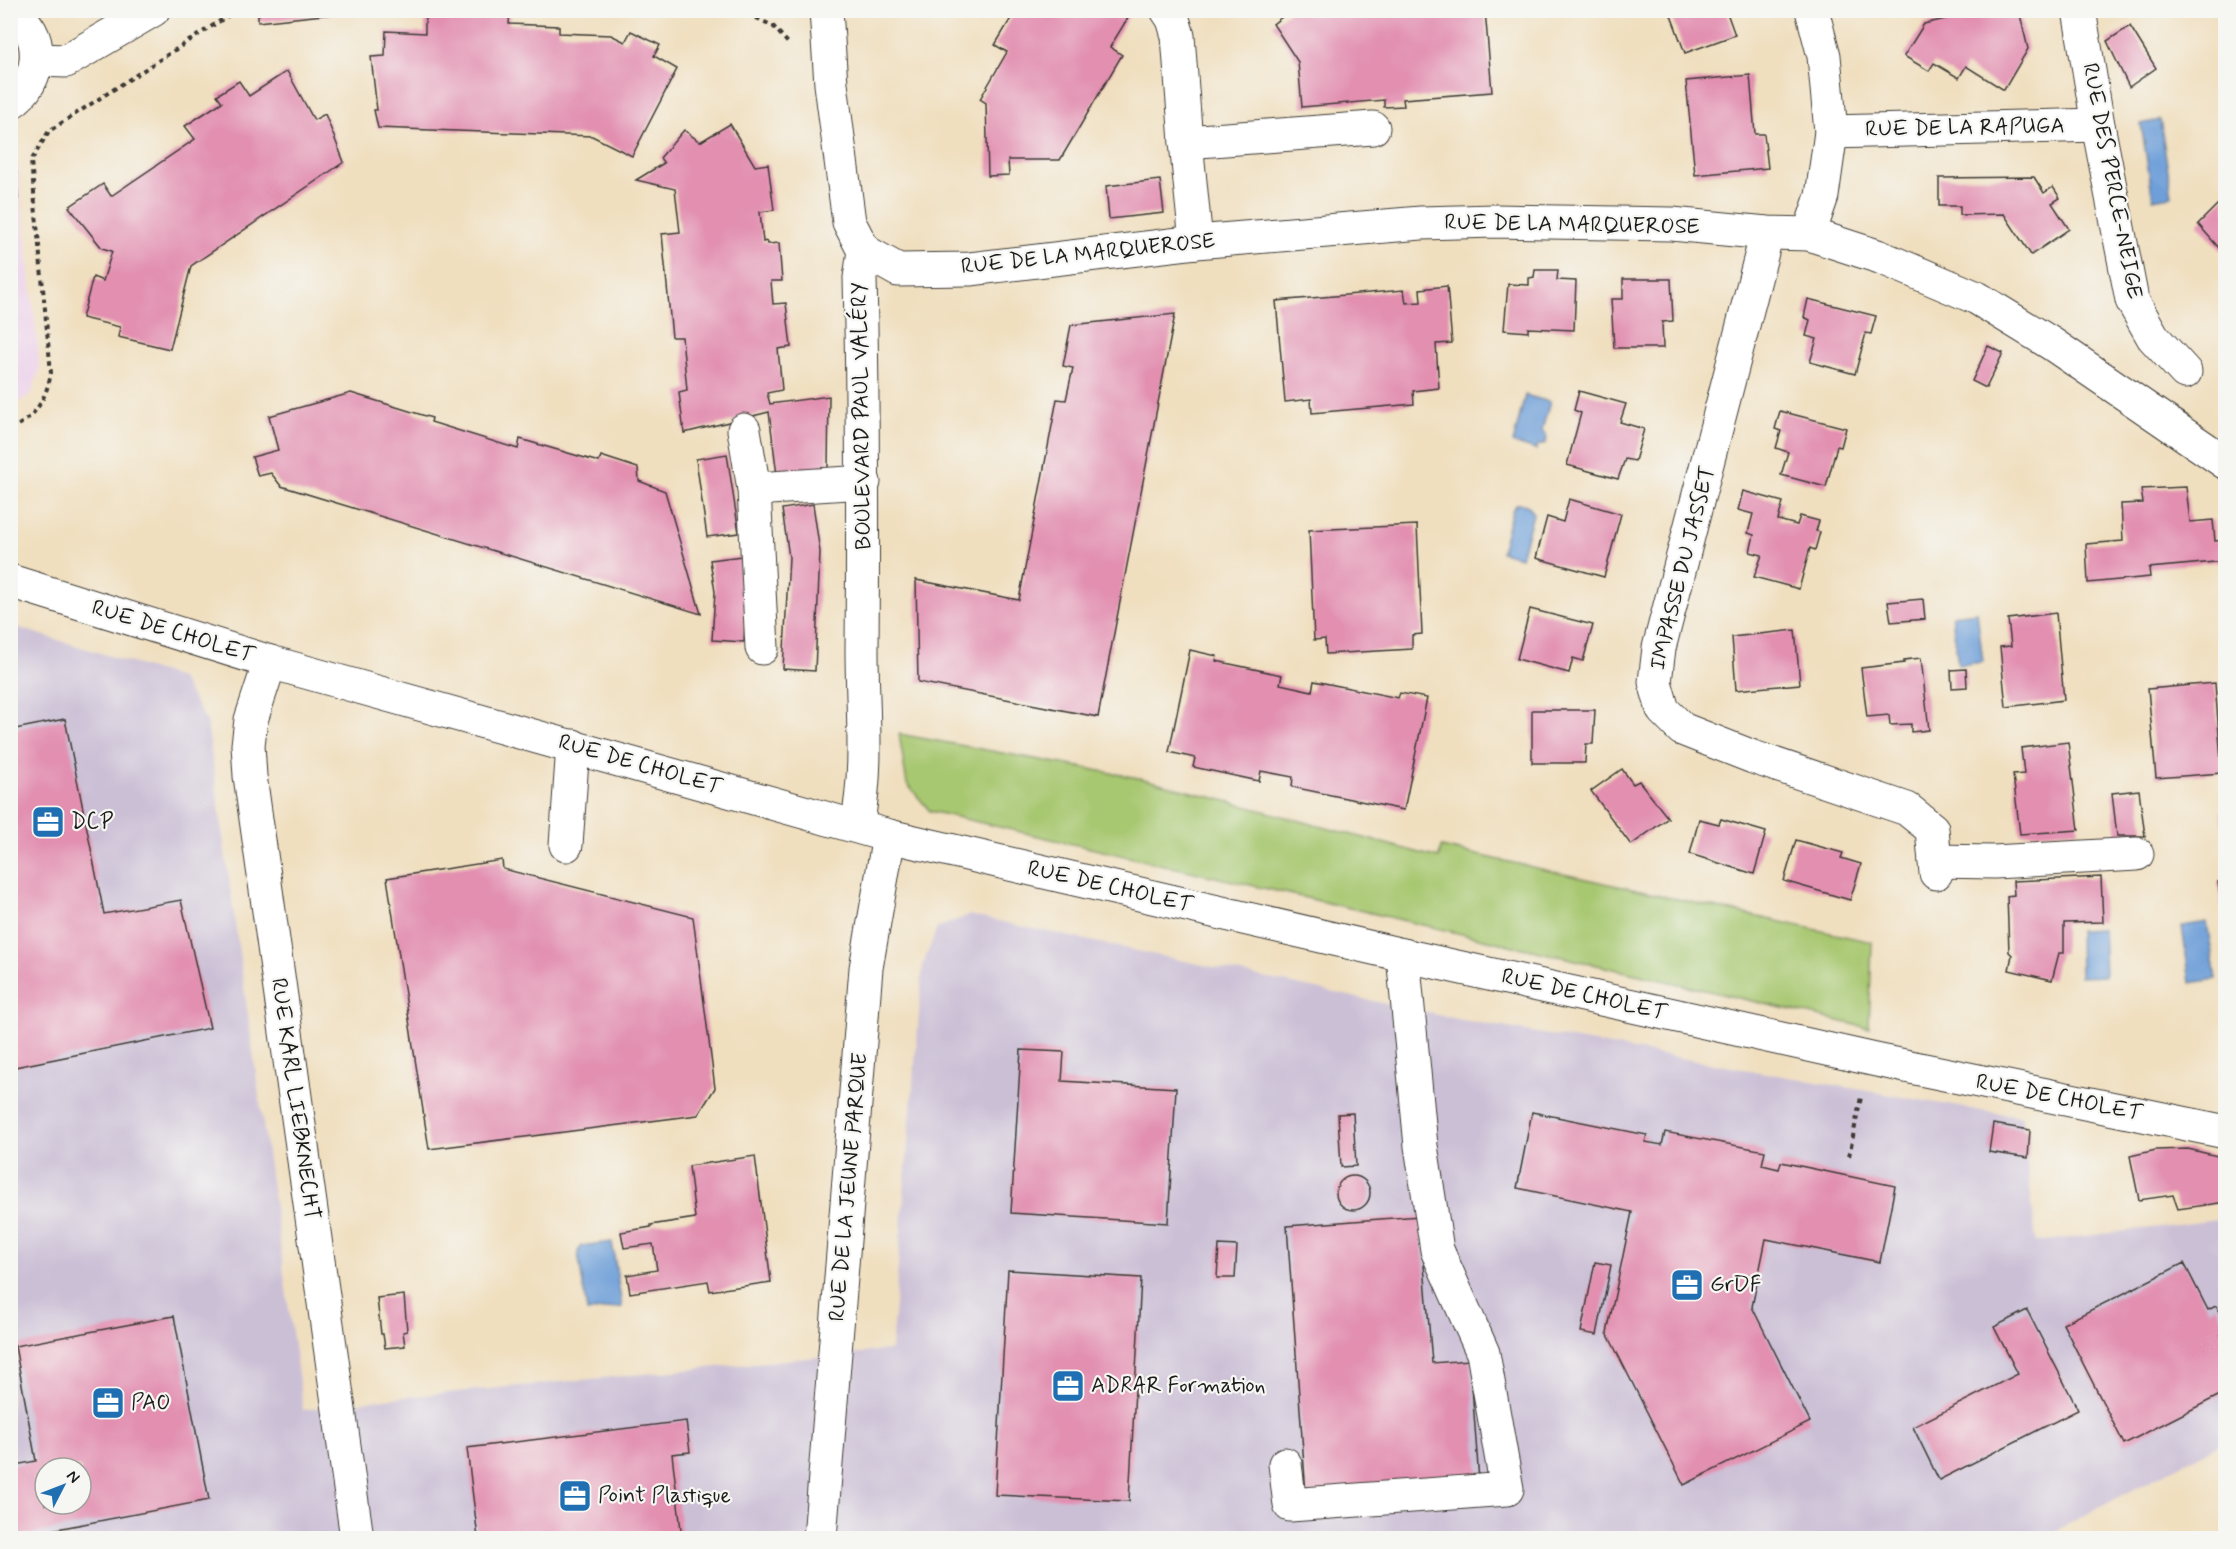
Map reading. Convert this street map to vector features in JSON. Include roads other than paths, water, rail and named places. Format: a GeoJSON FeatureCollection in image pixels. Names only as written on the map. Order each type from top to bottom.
{"type":"FeatureCollection","features":[{"type":"Feature","properties":{"kind":"street"},"geometry":{"type":"LineString","coordinates":[[37,60],[66,61],[153,10]]}},
{"type":"Feature","properties":{"kind":"street","name":"BOULEVARD PAUL VALÉRY"},"geometry":{"type":"LineString","coordinates":[[826,10],[831,84],[849,222],[864,251],[860,278],[864,482],[862,668],[865,769],[857,826]]}},
{"type":"Feature","properties":{"kind":"street"},"geometry":{"type":"LineString","coordinates":[[1809,234],[1822,196],[1832,132],[1824,56],[1812,10]]}},
{"type":"Feature","properties":{"kind":"street","name":"RUE DES PERCE-NEIGE"},"geometry":{"type":"LineString","coordinates":[[2079,10],[2098,125],[2132,300],[2153,337],[2185,372]]}},
{"type":"Feature","properties":{"kind":"street"},"geometry":{"type":"LineString","coordinates":[[10,12],[28,27],[35,43],[37,60],[28,87],[10,103]]}},
{"type":"Feature","properties":{"kind":"street"},"geometry":{"type":"LineString","coordinates":[[1174,13],[1196,242]]}},
{"type":"Feature","properties":{"kind":"street","name":"RUE DE LA RAPUGA"},"geometry":{"type":"LineString","coordinates":[[1832,132],[2098,125]]}},
{"type":"Feature","properties":{"kind":"street"},"geometry":{"type":"LineString","coordinates":[[1186,142],[1373,128]]}},
{"type":"Feature","properties":{"kind":"street","name":"RUE DE LA MARQUEROSE"},"geometry":{"type":"LineString","coordinates":[[864,251],[897,270],[970,269],[1196,242],[1421,223],[1495,221],[1672,224],[1767,233],[1809,234],[1880,257],[1977,298],[2052,344],[2226,463]]}},
{"type":"Feature","properties":{"kind":"street","name":"IMPASSE DU JASSET"},"geometry":{"type":"LineString","coordinates":[[1767,233],[1659,648],[1655,682],[1663,710],[1682,729],[1753,757],[1907,809],[1932,829],[1936,867],[1994,861],[2137,854]]}},
{"type":"Feature","properties":{"kind":"street"},"geometry":{"type":"LineString","coordinates":[[744,430],[754,489],[762,648]]}},
{"type":"Feature","properties":{"kind":"street"},"geometry":{"type":"LineString","coordinates":[[754,489],[864,482]]}},
{"type":"Feature","properties":{"kind":"street","name":"RUE DE CHOLET"},"geometry":{"type":"LineString","coordinates":[[10,581],[270,662],[889,836],[1402,955],[1919,1070],[2226,1132]]}},
{"type":"Feature","properties":{"kind":"street","name":"RUE KARL LIEBKNECHT"},"geometry":{"type":"LineString","coordinates":[[270,662],[251,720],[248,745],[250,776],[357,1539]]}},
{"type":"Feature","properties":{"kind":"street"},"geometry":{"type":"LineString","coordinates":[[566,845],[573,746]]}},
{"type":"Feature","properties":{"kind":"street","name":"RUE DE LA JEUNE PARQUE"},"geometry":{"type":"LineString","coordinates":[[820,1539],[866,968],[889,836]]}},
{"type":"Feature","properties":{"kind":"street"},"geometry":{"type":"LineString","coordinates":[[1286,1464],[1290,1505],[1508,1489],[1483,1353],[1437,1250],[1421,1146],[1402,955]]}},
{"type":"Feature","properties":{"kind":"water"},"geometry":{"type":"Polygon","coordinates":[[[2160,120],[2172,196],[2153,199],[2141,124],[2160,120]]]}},
{"type":"Feature","properties":{"kind":"water"},"geometry":{"type":"Polygon","coordinates":[[[1525,395],[1550,402],[1542,430],[1547,437],[1546,443],[1537,446],[1536,450],[1513,443],[1525,395]]]}},
{"type":"Feature","properties":{"kind":"water"},"geometry":{"type":"Polygon","coordinates":[[[1517,504],[1527,506],[1533,514],[1521,557],[1501,552],[1512,510],[1517,504]]]}},
{"type":"Feature","properties":{"kind":"water"},"geometry":{"type":"Polygon","coordinates":[[[1977,612],[1983,662],[1958,665],[1952,615],[1977,612]]]}},
{"type":"Feature","properties":{"kind":"water"},"geometry":{"type":"Polygon","coordinates":[[[2207,922],[2216,979],[2190,983],[2182,926],[2207,922]]]}},
{"type":"Feature","properties":{"kind":"water"},"geometry":{"type":"Polygon","coordinates":[[[2103,929],[2105,976],[2080,977],[2079,930],[2103,929]]]}},
{"type":"Feature","properties":{"kind":"water"},"geometry":{"type":"Polygon","coordinates":[[[612,1242],[622,1307],[587,1312],[578,1252],[581,1246],[612,1242]]]}},
{"type":"Feature","properties":{"kind":"place","name":"DCP"},"geometry":{"type":"Point","coordinates":[48,822]}},
{"type":"Feature","properties":{"kind":"place","name":"GrDF"},"geometry":{"type":"Point","coordinates":[1687,1285]}},
{"type":"Feature","properties":{"kind":"place","name":"ADRAR Formation"},"geometry":{"type":"Point","coordinates":[1068,1386]}},
{"type":"Feature","properties":{"kind":"place","name":"PAO"},"geometry":{"type":"Point","coordinates":[108,1403]}},
{"type":"Feature","properties":{"kind":"place","name":"Point Plastique"},"geometry":{"type":"Point","coordinates":[575,1496]}}]}
